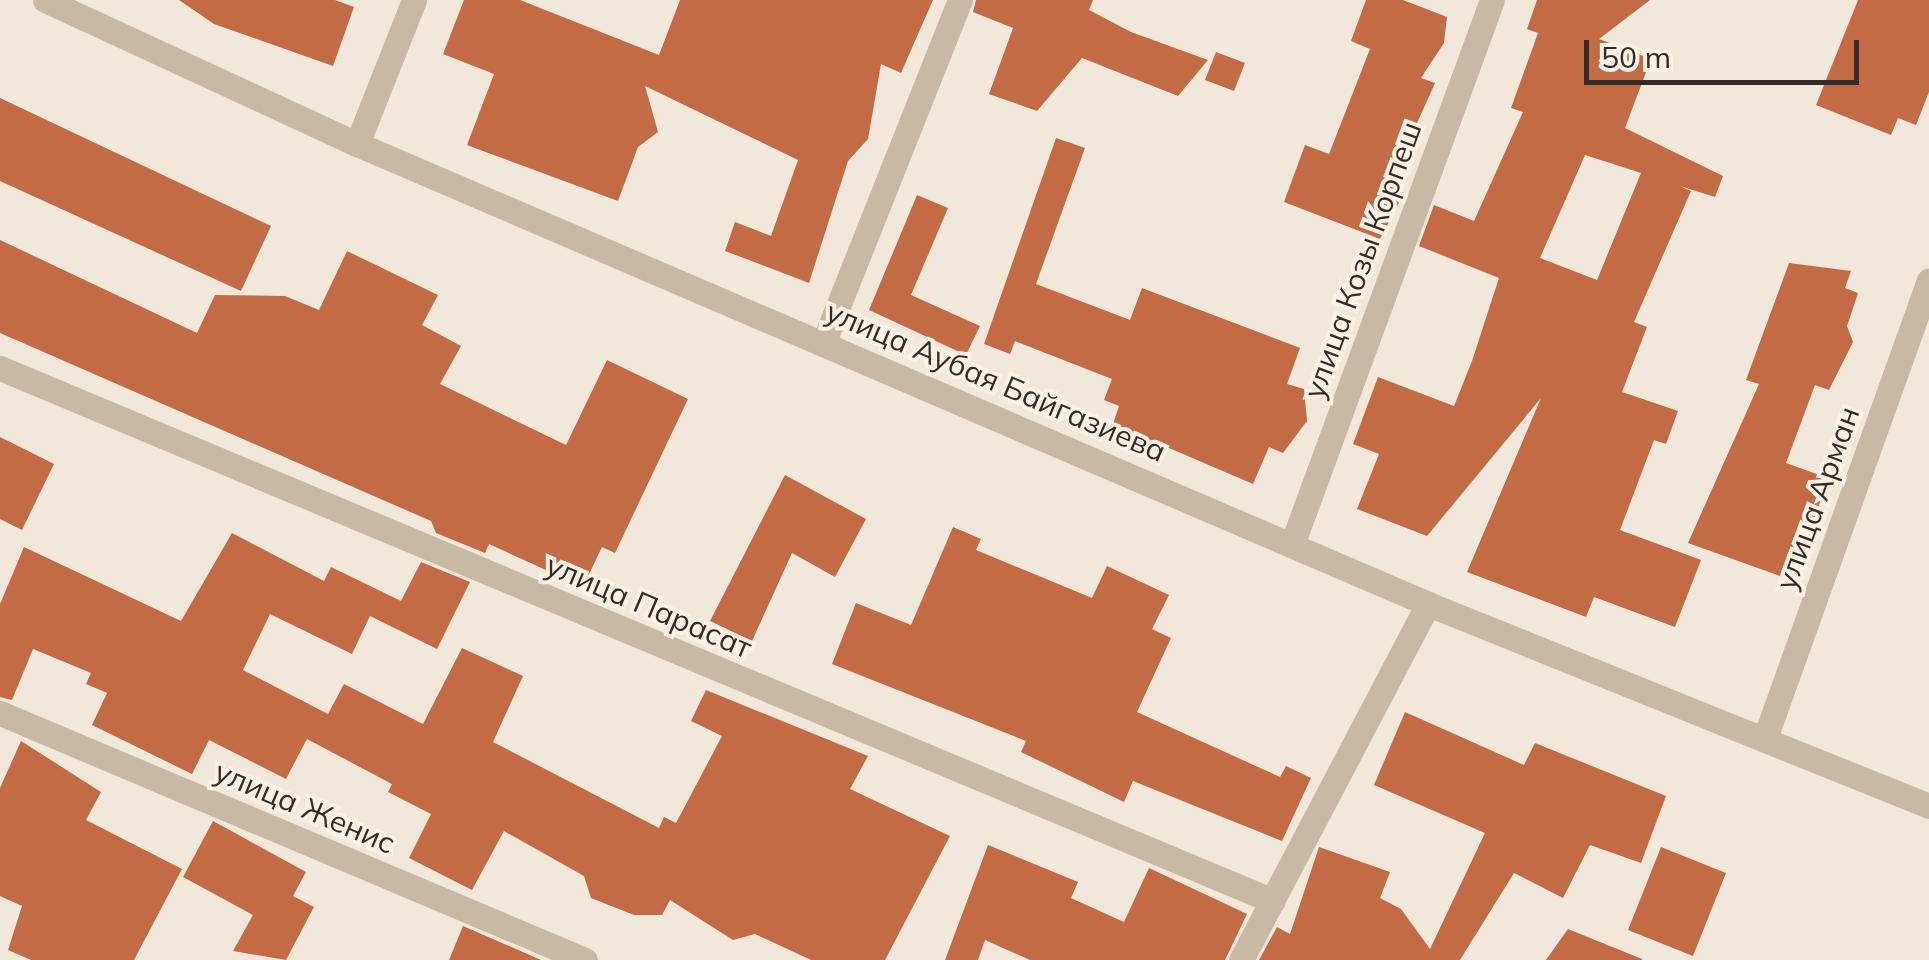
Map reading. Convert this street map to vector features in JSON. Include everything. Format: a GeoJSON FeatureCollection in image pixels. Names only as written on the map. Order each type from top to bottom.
{"type":"FeatureCollection","features":[{"type":"Feature","properties":{"kind":"street","name":"улица Аубая Байгазиева"},"geometry":{"type":"LineString","coordinates":[[45,0],[357,144],[1293,542],[1428,604],[1929,806]]}},
{"type":"Feature","properties":{"kind":"street"},"geometry":{"type":"LineString","coordinates":[[357,144],[414,0]]}},
{"type":"Feature","properties":{"kind":"street"},"geometry":{"type":"LineString","coordinates":[[823,344],[960,0]]}},
{"type":"Feature","properties":{"kind":"street","name":"улица Козы Корпеш"},"geometry":{"type":"LineString","coordinates":[[1293,542],[1492,0]]}},
{"type":"Feature","properties":{"kind":"street","name":"улица Арман"},"geometry":{"type":"LineString","coordinates":[[1764,738],[1929,280]]}},
{"type":"Feature","properties":{"kind":"street","name":"улица Парасат"},"geometry":{"type":"LineString","coordinates":[[0,368],[1274,901]]}},
{"type":"Feature","properties":{"kind":"street"},"geometry":{"type":"LineString","coordinates":[[1242,960],[1428,604]]}},
{"type":"Feature","properties":{"kind":"street","name":"улица Женис"},"geometry":{"type":"LineString","coordinates":[[0,713],[585,960]]}},
{"type":"Feature","properties":{"kind":"building"},"geometry":{"type":"Polygon","coordinates":[[[179,0],[335,0],[354,7],[333,66],[214,24],[179,0]]]}},
{"type":"Feature","properties":{"kind":"building"},"geometry":{"type":"Polygon","coordinates":[[[464,0],[520,0],[659,55],[680,0],[933,0],[901,73],[881,64],[868,139],[848,161],[809,283],[725,251],[735,222],[771,236],[798,160],[645,86],[658,132],[638,147],[618,201],[467,145],[494,74],[443,54],[464,0]]]}},
{"type":"Feature","properties":{"kind":"building"},"geometry":{"type":"Polygon","coordinates":[[[976,0],[1093,0],[1089,10],[1131,32],[1208,60],[1178,96],[1082,58],[1037,111],[989,94],[1013,28],[973,12],[976,0]]]}},
{"type":"Feature","properties":{"kind":"building"},"geometry":{"type":"Polygon","coordinates":[[[1366,0],[1403,0],[1447,17],[1444,43],[1421,78],[1435,83],[1391,181],[1404,193],[1380,239],[1284,202],[1305,145],[1329,154],[1370,49],[1351,41],[1366,0]]]}},
{"type":"Feature","properties":{"kind":"building"},"geometry":{"type":"Polygon","coordinates":[[[1537,0],[1650,0],[1599,39],[1651,59],[1625,128],[1723,176],[1715,197],[1680,186],[1691,191],[1634,322],[1647,327],[1622,392],[1678,411],[1666,444],[1654,440],[1620,530],[1701,560],[1675,627],[1594,597],[1586,617],[1467,572],[1541,398],[1427,536],[1357,509],[1379,454],[1353,444],[1378,377],[1454,406],[1472,361],[1499,278],[1419,246],[1434,205],[1474,221],[1523,112],[1511,108],[1538,33],[1527,29],[1537,0]],[[1585,155],[1540,258],[1597,280],[1641,173],[1585,155]]]}},
{"type":"Feature","properties":{"kind":"building"},"geometry":{"type":"Polygon","coordinates":[[[1858,0],[1929,0],[1929,92],[1916,125],[1898,118],[1891,135],[1816,105],[1858,0]]]}},
{"type":"Feature","properties":{"kind":"building"},"geometry":{"type":"Polygon","coordinates":[[[1216,52],[1245,63],[1234,91],[1205,80],[1216,52]]]}},
{"type":"Feature","properties":{"kind":"building"},"geometry":{"type":"Polygon","coordinates":[[[0,98],[271,226],[241,291],[0,181],[0,98]]]}},
{"type":"Feature","properties":{"kind":"building"},"geometry":{"type":"Polygon","coordinates":[[[1056,138],[1085,148],[1036,284],[1130,320],[1142,288],[1300,348],[1287,384],[1304,389],[1307,421],[1283,453],[1269,447],[1253,484],[1113,424],[1119,406],[1104,400],[1112,379],[1015,341],[1010,354],[984,344],[1056,138]]]}},
{"type":"Feature","properties":{"kind":"building"},"geometry":{"type":"Polygon","coordinates":[[[917,195],[948,208],[911,295],[980,326],[966,355],[869,310],[917,195]]]}},
{"type":"Feature","properties":{"kind":"building"},"geometry":{"type":"Polygon","coordinates":[[[0,240],[197,333],[215,295],[285,296],[319,310],[347,251],[438,295],[422,325],[461,346],[440,384],[566,445],[607,360],[688,399],[615,553],[602,547],[583,587],[489,544],[485,553],[436,533],[431,521],[0,333],[0,240]]]}},
{"type":"Feature","properties":{"kind":"building"},"geometry":{"type":"Polygon","coordinates":[[[1789,263],[1851,271],[1845,288],[1858,293],[1847,326],[1853,342],[1829,390],[1815,385],[1786,463],[1828,478],[1794,581],[1688,543],[1759,384],[1746,380],[1789,263]]]}},
{"type":"Feature","properties":{"kind":"building"},"geometry":{"type":"Polygon","coordinates":[[[0,437],[54,464],[22,530],[0,519],[0,437]]]}},
{"type":"Feature","properties":{"kind":"building"},"geometry":{"type":"Polygon","coordinates":[[[785,475],[866,519],[835,577],[792,553],[752,641],[710,621],[785,475]]]}},
{"type":"Feature","properties":{"kind":"building"},"geometry":{"type":"Polygon","coordinates":[[[953,527],[981,539],[976,550],[1092,598],[1107,566],[1169,595],[1152,629],[1171,638],[1137,712],[1280,777],[1286,766],[1311,778],[1282,841],[1133,781],[1124,802],[1021,752],[1026,741],[832,664],[856,603],[911,625],[953,527]]]}},
{"type":"Feature","properties":{"kind":"building"},"geometry":{"type":"Polygon","coordinates":[[[232,533],[324,581],[331,567],[401,601],[421,562],[470,582],[437,649],[370,616],[352,654],[270,614],[243,670],[328,714],[344,684],[423,724],[462,648],[523,676],[493,742],[659,828],[664,817],[676,823],[722,736],[691,721],[706,690],[868,756],[850,789],[950,836],[885,960],[811,960],[755,934],[733,940],[670,900],[662,915],[634,915],[591,898],[584,876],[504,831],[472,890],[409,858],[431,814],[388,792],[392,784],[307,739],[286,779],[209,740],[192,774],[92,725],[107,693],[86,684],[91,673],[33,649],[12,700],[0,697],[0,604],[24,547],[181,621],[232,533]]]}},
{"type":"Feature","properties":{"kind":"building"},"geometry":{"type":"Polygon","coordinates":[[[1405,712],[1524,765],[1535,743],[1666,796],[1641,863],[1590,845],[1563,898],[1514,873],[1460,960],[1259,960],[1277,927],[1290,934],[1319,847],[1390,872],[1380,898],[1401,909],[1430,949],[1485,833],[1374,785],[1405,712]]]}},
{"type":"Feature","properties":{"kind":"building"},"geometry":{"type":"Polygon","coordinates":[[[21,741],[101,792],[86,820],[182,869],[134,960],[31,960],[8,950],[22,906],[0,896],[0,788],[21,741]]]}},
{"type":"Feature","properties":{"kind":"building"},"geometry":{"type":"Polygon","coordinates":[[[213,821],[306,872],[293,896],[314,907],[286,960],[233,951],[253,915],[183,877],[213,821]]]}},
{"type":"Feature","properties":{"kind":"building"},"geometry":{"type":"Polygon","coordinates":[[[988,845],[1078,882],[1071,898],[1124,922],[1149,868],[1247,914],[1225,960],[1030,960],[985,940],[978,960],[945,960],[988,845]]]}},
{"type":"Feature","properties":{"kind":"building"},"geometry":{"type":"Polygon","coordinates":[[[1661,847],[1726,873],[1693,956],[1628,930],[1661,847]]]}},
{"type":"Feature","properties":{"kind":"building"},"geometry":{"type":"Polygon","coordinates":[[[463,926],[541,960],[449,960],[463,926]]]}},
{"type":"Feature","properties":{"kind":"building"},"geometry":{"type":"Polygon","coordinates":[[[1568,929],[1642,959],[1642,960],[1546,960],[1568,929]]]}}]}
